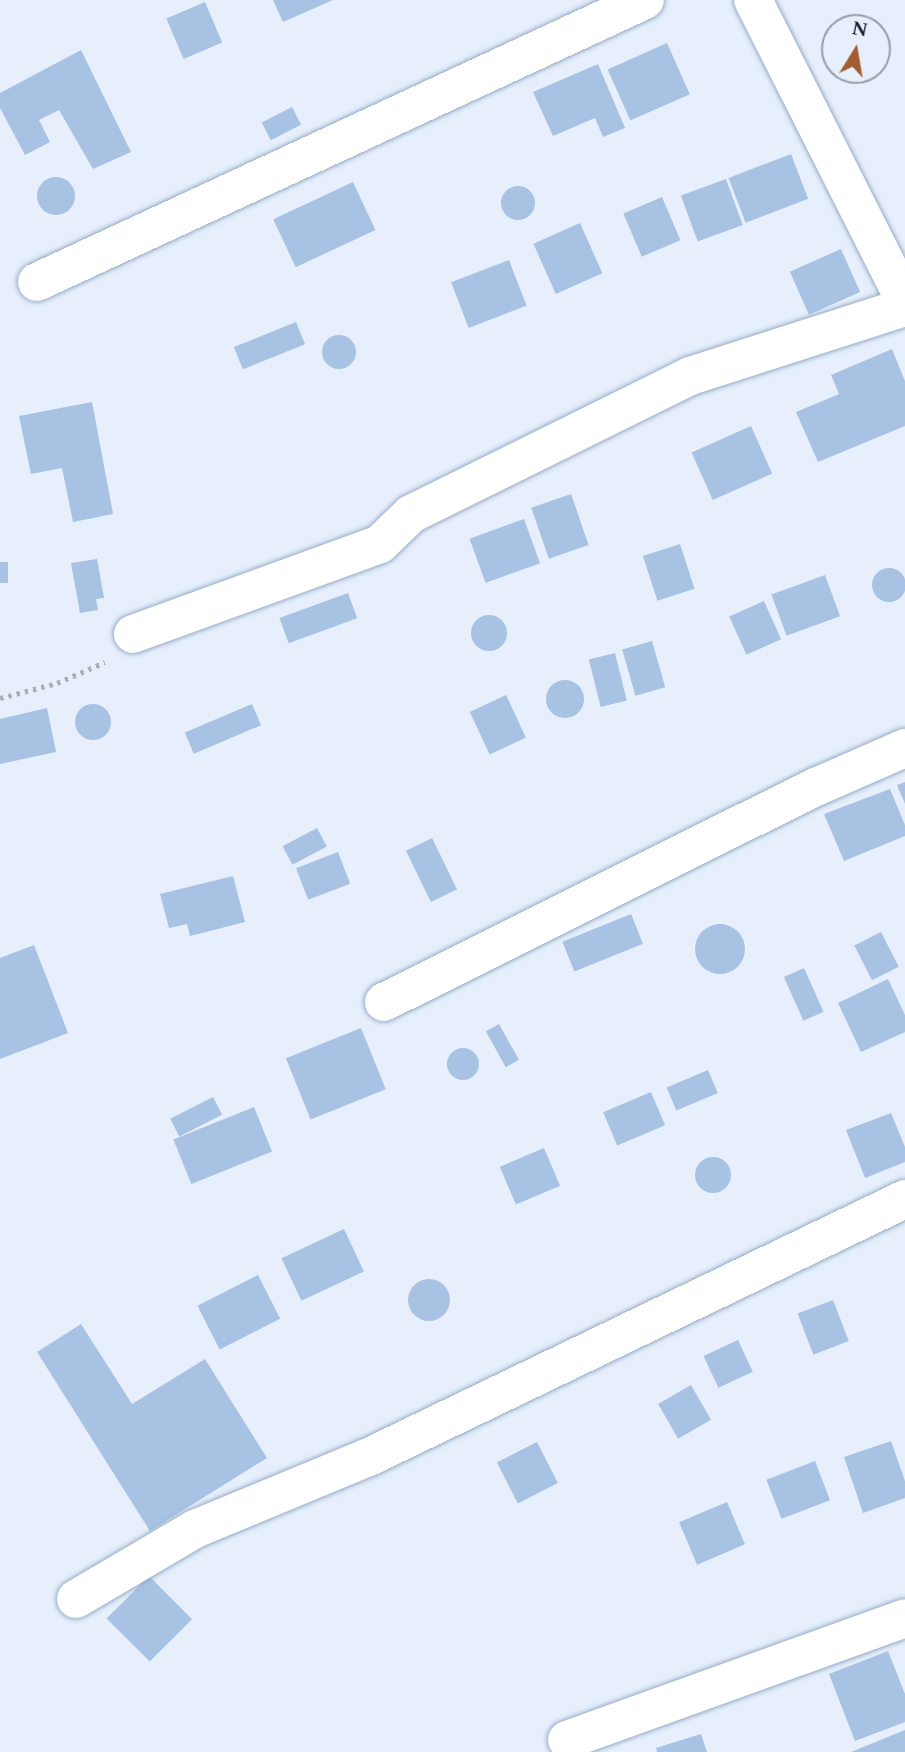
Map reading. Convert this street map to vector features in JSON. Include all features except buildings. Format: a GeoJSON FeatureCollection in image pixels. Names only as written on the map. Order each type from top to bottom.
{"type":"FeatureCollection","features":[{"type":"Feature","properties":{"kind":"street"},"geometry":{"type":"LineString","coordinates":[[37,282],[645,0]]}},
{"type":"Feature","properties":{"kind":"street"},"geometry":{"type":"LineString","coordinates":[[753,0],[905,301]]}},
{"type":"Feature","properties":{"kind":"street"},"geometry":{"type":"LineString","coordinates":[[133,634],[380,544],[411,514],[690,376],[905,307]]}},
{"type":"Feature","properties":{"kind":"street"},"geometry":{"type":"LineString","coordinates":[[384,1002],[816,787],[905,748]]}},
{"type":"Feature","properties":{"kind":"street"},"geometry":{"type":"LineString","coordinates":[[76,1599],[195,1529],[369,1457],[905,1199]]}},
{"type":"Feature","properties":{"kind":"street"},"geometry":{"type":"LineString","coordinates":[[567,1740],[905,1618]]}},
{"type":"Feature","properties":{"kind":"path"},"geometry":{"type":"LineString","coordinates":[[0,698],[57,683],[129,652],[133,634]]}}]}
